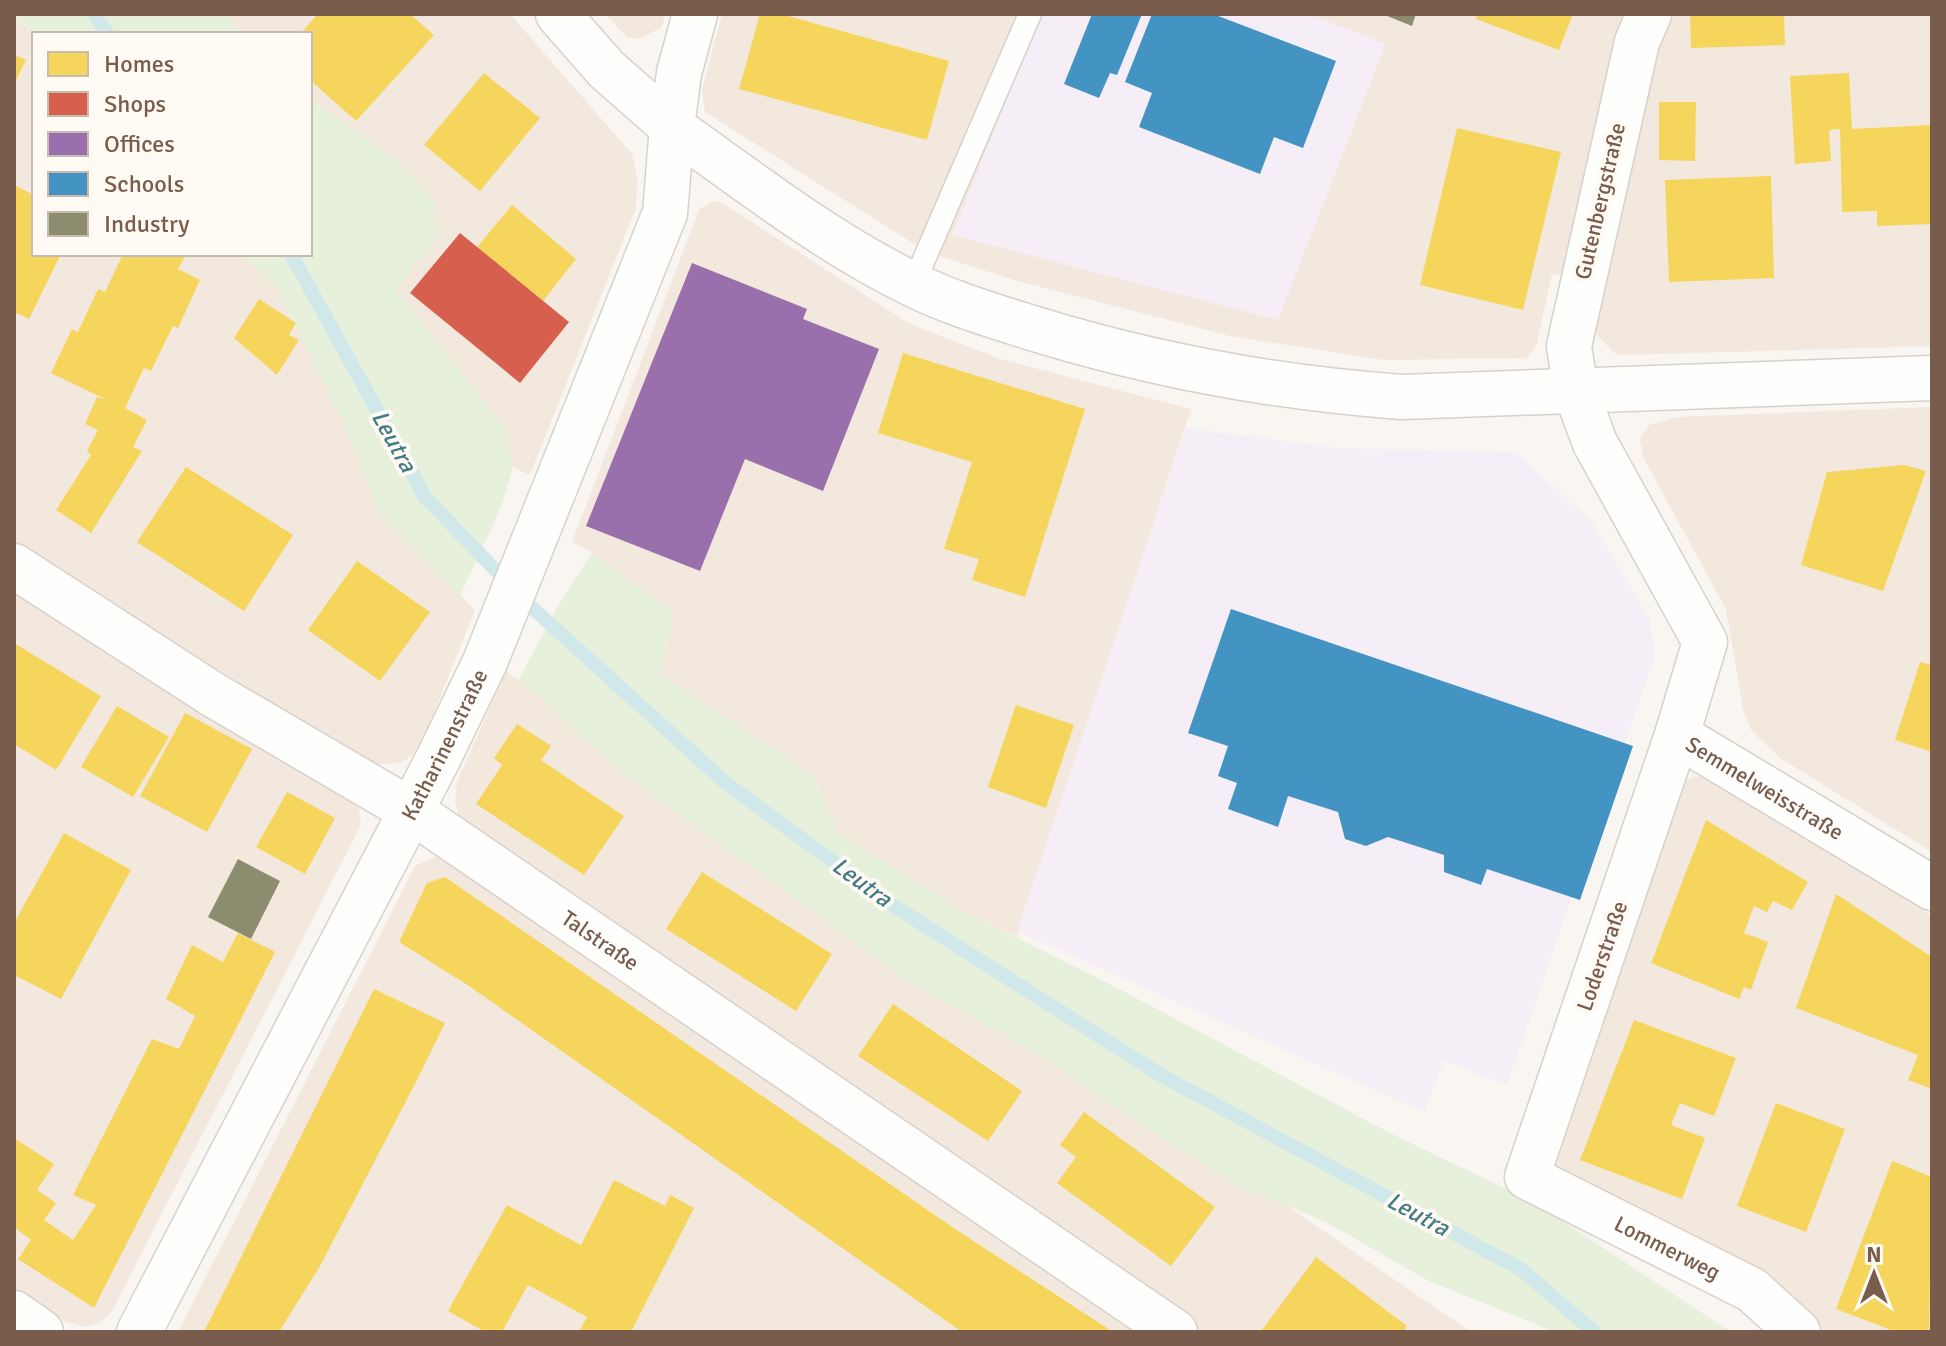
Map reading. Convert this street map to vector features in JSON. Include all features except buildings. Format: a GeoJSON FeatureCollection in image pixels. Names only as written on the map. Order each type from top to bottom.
{"type":"FeatureCollection","features":[{"type":"Feature","properties":{"kind":"street"},"geometry":{"type":"LineString","coordinates":[[558,14],[606,69],[672,127],[833,240],[913,285],[984,313],[1135,357],[1317,391],[1402,397],[1932,378]]}},
{"type":"Feature","properties":{"kind":"street","name":"Katharinenstraße"},"geometry":{"type":"LineString","coordinates":[[139,1332],[485,662],[665,213],[679,73],[695,14]]}},
{"type":"Feature","properties":{"kind":"street","name":"Gutenbergstraße"},"geometry":{"type":"LineString","coordinates":[[1576,392],[1569,346],[1575,310],[1637,42],[1649,14]]}},
{"type":"Feature","properties":{"kind":"street","name":"Semmelweisstraße"},"geometry":{"type":"LineString","coordinates":[[1576,392],[1595,443],[1705,642],[1677,735],[1932,888]]}},
{"type":"Feature","properties":{"kind":"street","name":"Talstraße"},"geometry":{"type":"LineString","coordinates":[[14,566],[212,694],[410,810],[1175,1332]]}},
{"type":"Feature","properties":{"kind":"street","name":"Loderstraße"},"geometry":{"type":"LineString","coordinates":[[1527,1177],[1677,735]]}},
{"type":"Feature","properties":{"kind":"street","name":"Lommerweg"},"geometry":{"type":"LineString","coordinates":[[1527,1177],[1752,1290],[1798,1332]]}},
{"type":"Feature","properties":{"kind":"street"},"geometry":{"type":"LineString","coordinates":[[14,1313],[41,1332]]}},
{"type":"Feature","properties":{"kind":"lane"},"geometry":{"type":"LineString","coordinates":[[913,285],[1030,14]]}},
{"type":"Feature","properties":{"kind":"shaded area"},"geometry":{"type":"Polygon","coordinates":[[[226,14],[510,14],[632,154],[637,177],[636,208],[530,475],[513,467],[504,426],[395,289],[438,236],[402,165],[312,98],[312,32],[241,32],[226,14]]]}},
{"type":"Feature","properties":{"kind":"shaded area"},"geometry":{"type":"Polygon","coordinates":[[[605,14],[665,14],[662,27],[639,39],[628,38],[605,14]]]}},
{"type":"Feature","properties":{"kind":"shaded area"},"geometry":{"type":"Polygon","coordinates":[[[722,14],[1932,14],[1932,346],[1620,355],[1613,352],[1591,328],[1598,282],[1552,274],[1536,347],[1526,358],[1384,360],[1230,336],[1014,280],[927,252],[705,112],[702,90],[722,14]]]}},
{"type":"Feature","properties":{"kind":"shaded area"},"geometry":{"type":"Polygon","coordinates":[[[1041,14],[1308,14],[1386,44],[1278,320],[952,235],[1041,14]]]}},
{"type":"Feature","properties":{"kind":"shaded area"},"geometry":{"type":"Polygon","coordinates":[[[14,15],[32,32],[32,256],[241,256],[275,285],[348,432],[379,513],[475,610],[427,730],[413,755],[400,763],[378,764],[360,757],[14,544],[14,15]]]}},
{"type":"Feature","properties":{"kind":"shaded area"},"geometry":{"type":"Polygon","coordinates":[[[712,201],[721,202],[910,324],[1000,359],[1191,409],[1017,937],[959,909],[838,833],[812,775],[661,674],[592,553],[572,542],[699,210],[712,201]]]}},
{"type":"Feature","properties":{"kind":"shaded area"},"geometry":{"type":"Polygon","coordinates":[[[1932,407],[1932,852],[1780,758],[1751,730],[1743,709],[1726,609],[1644,459],[1640,440],[1649,425],[1677,417],[1932,407]]]}},
{"type":"Feature","properties":{"kind":"shaded area"},"geometry":{"type":"Polygon","coordinates":[[[1185,428],[1338,448],[1516,452],[1592,522],[1649,618],[1655,656],[1507,1085],[1444,1061],[1424,1112],[1017,931],[1185,428]]]}},
{"type":"Feature","properties":{"kind":"shaded area"},"geometry":{"type":"Polygon","coordinates":[[[14,583],[350,794],[359,808],[361,825],[112,1311],[100,1323],[86,1327],[66,1322],[14,1287],[14,583]]]}},
{"type":"Feature","properties":{"kind":"shaded area"},"geometry":{"type":"Polygon","coordinates":[[[506,671],[1471,1332],[1200,1332],[474,835],[460,819],[455,802],[457,782],[506,671]]]}},
{"type":"Feature","properties":{"kind":"shaded area"},"geometry":{"type":"Polygon","coordinates":[[[1699,776],[1708,778],[1932,916],[1932,1332],[1816,1332],[1550,1167],[1683,781],[1699,776]]]}},
{"type":"Feature","properties":{"kind":"shaded area"},"geometry":{"type":"Polygon","coordinates":[[[434,857],[447,860],[1134,1332],[178,1332],[415,866],[434,857]]]}},
{"type":"Feature","properties":{"kind":"green space"},"geometry":{"type":"Polygon","coordinates":[[[14,14],[226,14],[241,32],[32,32],[14,14]]]}},
{"type":"Feature","properties":{"kind":"green space"},"geometry":{"type":"Polygon","coordinates":[[[312,98],[402,165],[436,202],[438,236],[396,290],[504,426],[513,467],[501,507],[460,596],[379,513],[348,432],[275,285],[241,256],[312,256],[312,98]]]}},
{"type":"Feature","properties":{"kind":"green space"},"geometry":{"type":"Polygon","coordinates":[[[592,553],[673,612],[661,674],[813,775],[838,833],[959,909],[1102,980],[1390,1133],[1535,1203],[1731,1332],[1555,1332],[1429,1281],[1326,1222],[1238,1186],[1090,1091],[1052,1062],[909,982],[624,774],[519,679],[559,604],[592,553]]]}},
{"type":"Feature","properties":{"kind":"waterway","name":"Leutra"},"geometry":{"type":"LineString","coordinates":[[94,14],[107,32]]}},
{"type":"Feature","properties":{"kind":"waterway","name":"Leutra"},"geometry":{"type":"LineString","coordinates":[[292,256],[425,497],[529,605],[727,784],[894,906],[1159,1074],[1522,1270],[1594,1332]]}}]}
